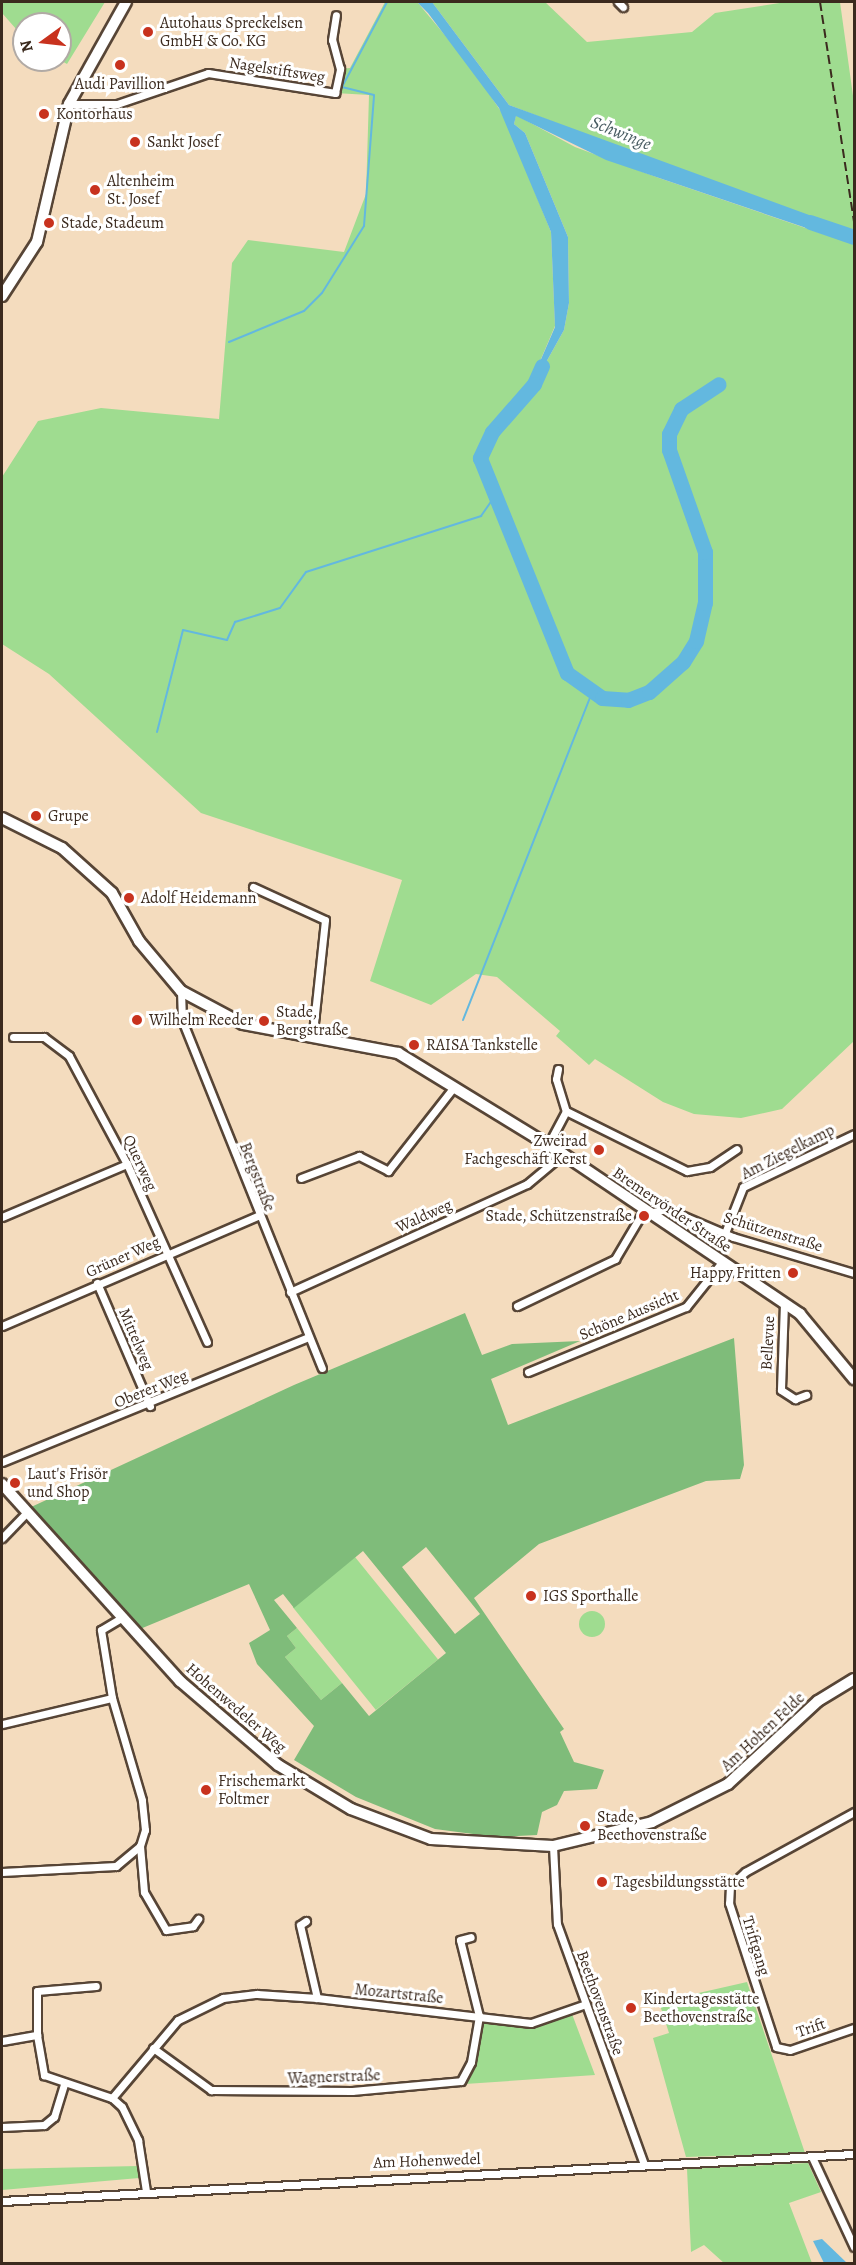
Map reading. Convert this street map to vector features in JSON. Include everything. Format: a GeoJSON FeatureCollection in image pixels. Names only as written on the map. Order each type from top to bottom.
{"type":"FeatureCollection","features":[{"type":"Feature","properties":{"kind":"main road"},"geometry":{"type":"LineString","coordinates":[[2,296],[37,242],[69,104],[126,2]]}},
{"type":"Feature","properties":{"kind":"main road","name":"Bremervörder Straße"},"geometry":{"type":"LineString","coordinates":[[2,818],[62,848],[112,893],[140,941],[181,991],[243,1024],[313,1033],[398,1053],[563,1154],[784,1303],[837,1353],[855,1379]]}},
{"type":"Feature","properties":{"kind":"main road","name":"Hohenwedeler Weg"},"geometry":{"type":"LineString","coordinates":[[2,1484],[121,1618],[194,1694],[278,1765],[351,1809],[431,1839],[553,1846]]}},
{"type":"Feature","properties":{"kind":"main road","name":"Am Hohen Felde"},"geometry":{"type":"LineString","coordinates":[[553,1846],[652,1822],[728,1784],[818,1701],[855,1679]]}},
{"type":"Feature","properties":{"kind":"street","name":"Nagelstiftsweg"},"geometry":{"type":"LineString","coordinates":[[69,104],[117,104],[208,73],[335,93],[340,69],[332,40],[336,15]]}},
{"type":"Feature","properties":{"kind":"street"},"geometry":{"type":"LineString","coordinates":[[253,886],[325,920],[313,1033]]}},
{"type":"Feature","properties":{"kind":"street","name":"Bergstraße"},"geometry":{"type":"LineString","coordinates":[[181,991],[182,1020],[257,1216],[321,1368]]}},
{"type":"Feature","properties":{"kind":"street","name":"Querweg"},"geometry":{"type":"LineString","coordinates":[[13,1037],[44,1037],[69,1056],[126,1164],[207,1342]]}},
{"type":"Feature","properties":{"kind":"street"},"geometry":{"type":"LineString","coordinates":[[548,1145],[566,1112],[556,1079],[558,1069]]}},
{"type":"Feature","properties":{"kind":"street"},"geometry":{"type":"LineString","coordinates":[[301,1178],[359,1156],[388,1171],[453,1088]]}},
{"type":"Feature","properties":{"kind":"street"},"geometry":{"type":"LineString","coordinates":[[566,1112],[687,1171],[710,1167],[737,1149]]}},
{"type":"Feature","properties":{"kind":"street","name":"Am Ziegelkamp"},"geometry":{"type":"LineString","coordinates":[[725,1233],[743,1187],[855,1134]]}},
{"type":"Feature","properties":{"kind":"street","name":"Waldweg"},"geometry":{"type":"LineString","coordinates":[[290,1292],[527,1184],[563,1154]]}},
{"type":"Feature","properties":{"kind":"street"},"geometry":{"type":"LineString","coordinates":[[2,1217],[126,1164]]}},
{"type":"Feature","properties":{"kind":"street","name":"Schützenstraße"},"geometry":{"type":"LineString","coordinates":[[647,1212],[667,1209],[725,1233],[855,1273]]}},
{"type":"Feature","properties":{"kind":"street"},"geometry":{"type":"LineString","coordinates":[[517,1306],[615,1259],[647,1212]]}},
{"type":"Feature","properties":{"kind":"street","name":"Grüner Weg"},"geometry":{"type":"LineString","coordinates":[[2,1326],[165,1253],[257,1216]]}},
{"type":"Feature","properties":{"kind":"street","name":"Schöne Aussicht"},"geometry":{"type":"LineString","coordinates":[[528,1372],[686,1307],[722,1262]]}},
{"type":"Feature","properties":{"kind":"street","name":"Mittelweg"},"geometry":{"type":"LineString","coordinates":[[97,1283],[150,1406]]}},
{"type":"Feature","properties":{"kind":"street","name":"Bellevue"},"geometry":{"type":"LineString","coordinates":[[784,1303],[781,1390],[795,1399],[806,1395]]}},
{"type":"Feature","properties":{"kind":"street","name":"Oberer Weg"},"geometry":{"type":"LineString","coordinates":[[2,1462],[150,1406],[309,1337]]}},
{"type":"Feature","properties":{"kind":"street"},"geometry":{"type":"LineString","coordinates":[[2,1538],[27,1512]]}},
{"type":"Feature","properties":{"kind":"street"},"geometry":{"type":"LineString","coordinates":[[121,1618],[101,1630],[112,1698],[142,1800],[146,1830],[140,1846],[144,1892],[166,1930],[193,1926],[198,1919]]}},
{"type":"Feature","properties":{"kind":"street"},"geometry":{"type":"LineString","coordinates":[[2,1724],[112,1698]]}},
{"type":"Feature","properties":{"kind":"street","name":"Triftgang"},"geometry":{"type":"LineString","coordinates":[[776,2047],[729,1903],[730,1886],[745,1872],[855,1812]]}},
{"type":"Feature","properties":{"kind":"street"},"geometry":{"type":"LineString","coordinates":[[2,1872],[116,1866],[140,1846]]}},
{"type":"Feature","properties":{"kind":"street","name":"Beethovenstraße"},"geometry":{"type":"LineString","coordinates":[[553,1846],[557,1924],[583,2005],[644,2164]]}},
{"type":"Feature","properties":{"kind":"street"},"geometry":{"type":"LineString","coordinates":[[306,1921],[300,1925],[316,1998]]}},
{"type":"Feature","properties":{"kind":"street"},"geometry":{"type":"LineString","coordinates":[[471,1937],[460,1940],[479,2016]]}},
{"type":"Feature","properties":{"kind":"street"},"geometry":{"type":"LineString","coordinates":[[96,1986],[37,1991],[37,2035],[44,2075],[64,2084],[112,2097],[138,2140],[146,2191]]}},
{"type":"Feature","properties":{"kind":"street","name":"Mozartstraße"},"geometry":{"type":"LineString","coordinates":[[112,2097],[153,2048],[191,2010],[223,1998],[257,1994],[316,1998],[531,2023],[583,2005]]}},
{"type":"Feature","properties":{"kind":"street","name":"Wagnerstraße"},"geometry":{"type":"LineString","coordinates":[[153,2048],[211,2090],[437,2087],[461,2080],[471,2062],[479,2016]]}},
{"type":"Feature","properties":{"kind":"street","name":"Trift"},"geometry":{"type":"LineString","coordinates":[[776,2047],[790,2050],[855,2028]]}},
{"type":"Feature","properties":{"kind":"street"},"geometry":{"type":"LineString","coordinates":[[2,2041],[37,2035]]}},
{"type":"Feature","properties":{"kind":"street"},"geometry":{"type":"LineString","coordinates":[[2,2127],[44,2125],[54,2117],[64,2084]]}},
{"type":"Feature","properties":{"kind":"street","name":"Am Hohenwedel"},"geometry":{"type":"LineString","coordinates":[[2,2200],[855,2154]]}},
{"type":"Feature","properties":{"kind":"street"},"geometry":{"type":"LineString","coordinates":[[812,2157],[855,2247]]}},
{"type":"Feature","properties":{"kind":"green space"},"geometry":{"type":"Polygon","coordinates":[[[2,2],[105,2],[72,56],[72,12],[12,12],[12,24],[2,13],[2,2]]]}},
{"type":"Feature","properties":{"kind":"green space"},"geometry":{"type":"Polygon","coordinates":[[[385,2],[418,3],[469,64],[504,116],[551,232],[555,326],[532,380],[500,422],[534,384],[564,330],[569,303],[568,237],[525,133],[514,124],[516,115],[575,147],[659,178],[829,236],[829,228],[509,105],[432,2],[545,2],[587,42],[692,32],[715,13],[786,2],[840,2],[854,103],[854,1041],[782,1109],[741,1118],[694,1114],[663,1102],[595,1059],[589,1065],[556,1036],[560,1031],[497,977],[476,974],[431,1005],[370,981],[402,880],[201,813],[49,674],[2,644],[2,477],[38,421],[101,408],[219,419],[232,263],[248,240],[344,252],[366,194],[369,95],[335,93],[340,69],[350,68],[385,2]]]}},
{"type":"Feature","properties":{"kind":"green space"},"geometry":{"type":"Polygon","coordinates":[[[465,1313],[482,1355],[512,1344],[580,1341],[491,1379],[508,1425],[734,1338],[744,1465],[740,1479],[706,1481],[539,1544],[474,1598],[564,1729],[560,1732],[574,1762],[604,1770],[597,1789],[564,1791],[557,1805],[542,1812],[537,1835],[496,1837],[435,1829],[356,1797],[294,1760],[314,1726],[257,1664],[249,1643],[270,1630],[249,1584],[140,1629],[29,1508],[294,1385],[465,1313]],[[426,1547],[402,1567],[455,1634],[480,1614],[426,1547]],[[363,1551],[294,1608],[283,1594],[274,1600],[297,1628],[287,1636],[296,1648],[285,1657],[321,1700],[342,1683],[369,1716],[446,1653],[363,1551]]]}},
{"type":"Feature","properties":{"kind":"green space"},"geometry":{"type":"Polygon","coordinates":[[[355,1557],[438,1660],[376,1710],[293,1607],[355,1557]]]}},
{"type":"Feature","properties":{"kind":"green space"},"geometry":{"type":"Polygon","coordinates":[[[592,1611],[601,1615],[605,1624],[601,1633],[592,1637],[583,1633],[579,1624],[583,1615],[592,1611]]]}},
{"type":"Feature","properties":{"kind":"green space"},"geometry":{"type":"Polygon","coordinates":[[[297,1628],[342,1683],[321,1700],[285,1657],[296,1648],[287,1636],[297,1628]]]}},
{"type":"Feature","properties":{"kind":"green space"},"geometry":{"type":"Polygon","coordinates":[[[747,1982],[805,2153],[686,2157],[653,2038],[669,2033],[659,2002],[747,1982]]]}},
{"type":"Feature","properties":{"kind":"green space"},"geometry":{"type":"Polygon","coordinates":[[[572,2014],[595,2075],[465,2084],[476,2063],[481,2020],[530,2028],[572,2014]]]}},
{"type":"Feature","properties":{"kind":"green space"},"geometry":{"type":"Polygon","coordinates":[[[808,2163],[821,2192],[789,2203],[812,2263],[724,2263],[704,2245],[691,2252],[687,2169],[808,2163]]]}},
{"type":"Feature","properties":{"kind":"green space"},"geometry":{"type":"Polygon","coordinates":[[[138,2166],[139,2178],[2,2190],[2,2169],[138,2166]]]}},
{"type":"Feature","properties":{"kind":"water"},"geometry":{"type":"Polygon","coordinates":[[[397,2],[432,2],[509,105],[831,223],[830,236],[606,160],[516,116],[514,124],[525,133],[568,237],[569,303],[564,330],[534,384],[492,432],[532,380],[555,327],[551,232],[499,108],[428,13],[418,3],[397,2]]]}},
{"type":"Feature","properties":{"kind":"water"},"geometry":{"type":"Polygon","coordinates":[[[822,2239],[847,2263],[824,2263],[813,2241],[822,2239]]]}},
{"type":"Feature","properties":{"kind":"waterway"},"geometry":{"type":"LineString","coordinates":[[229,342],[304,311],[322,293],[364,226],[374,95],[342,87],[387,2]]}},
{"type":"Feature","properties":{"kind":"waterway","name":"Schwinge"},"geometry":{"type":"LineString","coordinates":[[810,222],[854,237]]}},
{"type":"Feature","properties":{"kind":"waterway"},"geometry":{"type":"LineString","coordinates":[[542,366],[534,384],[492,432],[480,458],[567,673],[602,698],[628,700],[649,692],[683,662],[696,641],[705,603],[705,552],[669,450],[669,434],[681,409],[719,384]]}},
{"type":"Feature","properties":{"kind":"waterway"},"geometry":{"type":"LineString","coordinates":[[157,732],[183,630],[227,640],[235,622],[280,608],[306,572],[481,516],[493,499]]}},
{"type":"Feature","properties":{"kind":"waterway"},"geometry":{"type":"LineString","coordinates":[[463,1020],[592,693]]}},
{"type":"Feature","properties":{"kind":"railway"},"geometry":{"type":"LineString","coordinates":[[820,2],[854,221]]}},
{"type":"Feature","properties":{"kind":"place","name":"Autohaus Spreckelsen GmbH & Co. KG"},"geometry":{"type":"Point","coordinates":[148,32]}},
{"type":"Feature","properties":{"kind":"place","name":"Audi Pavillion"},"geometry":{"type":"Point","coordinates":[120,65]}},
{"type":"Feature","properties":{"kind":"place","name":"Kontorhaus"},"geometry":{"type":"Point","coordinates":[44,114]}},
{"type":"Feature","properties":{"kind":"place","name":"Sankt Josef"},"geometry":{"type":"Point","coordinates":[135,142]}},
{"type":"Feature","properties":{"kind":"place","name":"Altenheim St. Josef"},"geometry":{"type":"Point","coordinates":[95,190]}},
{"type":"Feature","properties":{"kind":"place","name":"Stade, Stadeum"},"geometry":{"type":"Point","coordinates":[49,223]}},
{"type":"Feature","properties":{"kind":"place","name":"Grupe"},"geometry":{"type":"Point","coordinates":[36,816]}},
{"type":"Feature","properties":{"kind":"place","name":"Adolf Heidemann"},"geometry":{"type":"Point","coordinates":[129,898]}},
{"type":"Feature","properties":{"kind":"place","name":"Wilhelm Reeder"},"geometry":{"type":"Point","coordinates":[137,1020]}},
{"type":"Feature","properties":{"kind":"place","name":"Stade, Bergstraße"},"geometry":{"type":"Point","coordinates":[264,1021]}},
{"type":"Feature","properties":{"kind":"place","name":"RAISA Tankstelle"},"geometry":{"type":"Point","coordinates":[414,1045]}},
{"type":"Feature","properties":{"kind":"place","name":"Zweirad Fachgeschäft Kerst"},"geometry":{"type":"Point","coordinates":[599,1150]}},
{"type":"Feature","properties":{"kind":"place","name":"Stade, Schützenstraße"},"geometry":{"type":"Point","coordinates":[644,1216]}},
{"type":"Feature","properties":{"kind":"place","name":"Happy Fritten"},"geometry":{"type":"Point","coordinates":[793,1273]}},
{"type":"Feature","properties":{"kind":"place","name":"Laut's Frisör und Shop"},"geometry":{"type":"Point","coordinates":[15,1483]}},
{"type":"Feature","properties":{"kind":"place","name":"IGS Sporthalle"},"geometry":{"type":"Point","coordinates":[531,1596]}},
{"type":"Feature","properties":{"kind":"place","name":"Frischemarkt Foltmer"},"geometry":{"type":"Point","coordinates":[206,1790]}},
{"type":"Feature","properties":{"kind":"place","name":"Stade, Beethovenstraße"},"geometry":{"type":"Point","coordinates":[585,1826]}},
{"type":"Feature","properties":{"kind":"place","name":"Tagesbildungsstätte"},"geometry":{"type":"Point","coordinates":[602,1882]}},
{"type":"Feature","properties":{"kind":"place","name":"Kindertagesstätte Beethovenstraße"},"geometry":{"type":"Point","coordinates":[631,2008]}}]}
